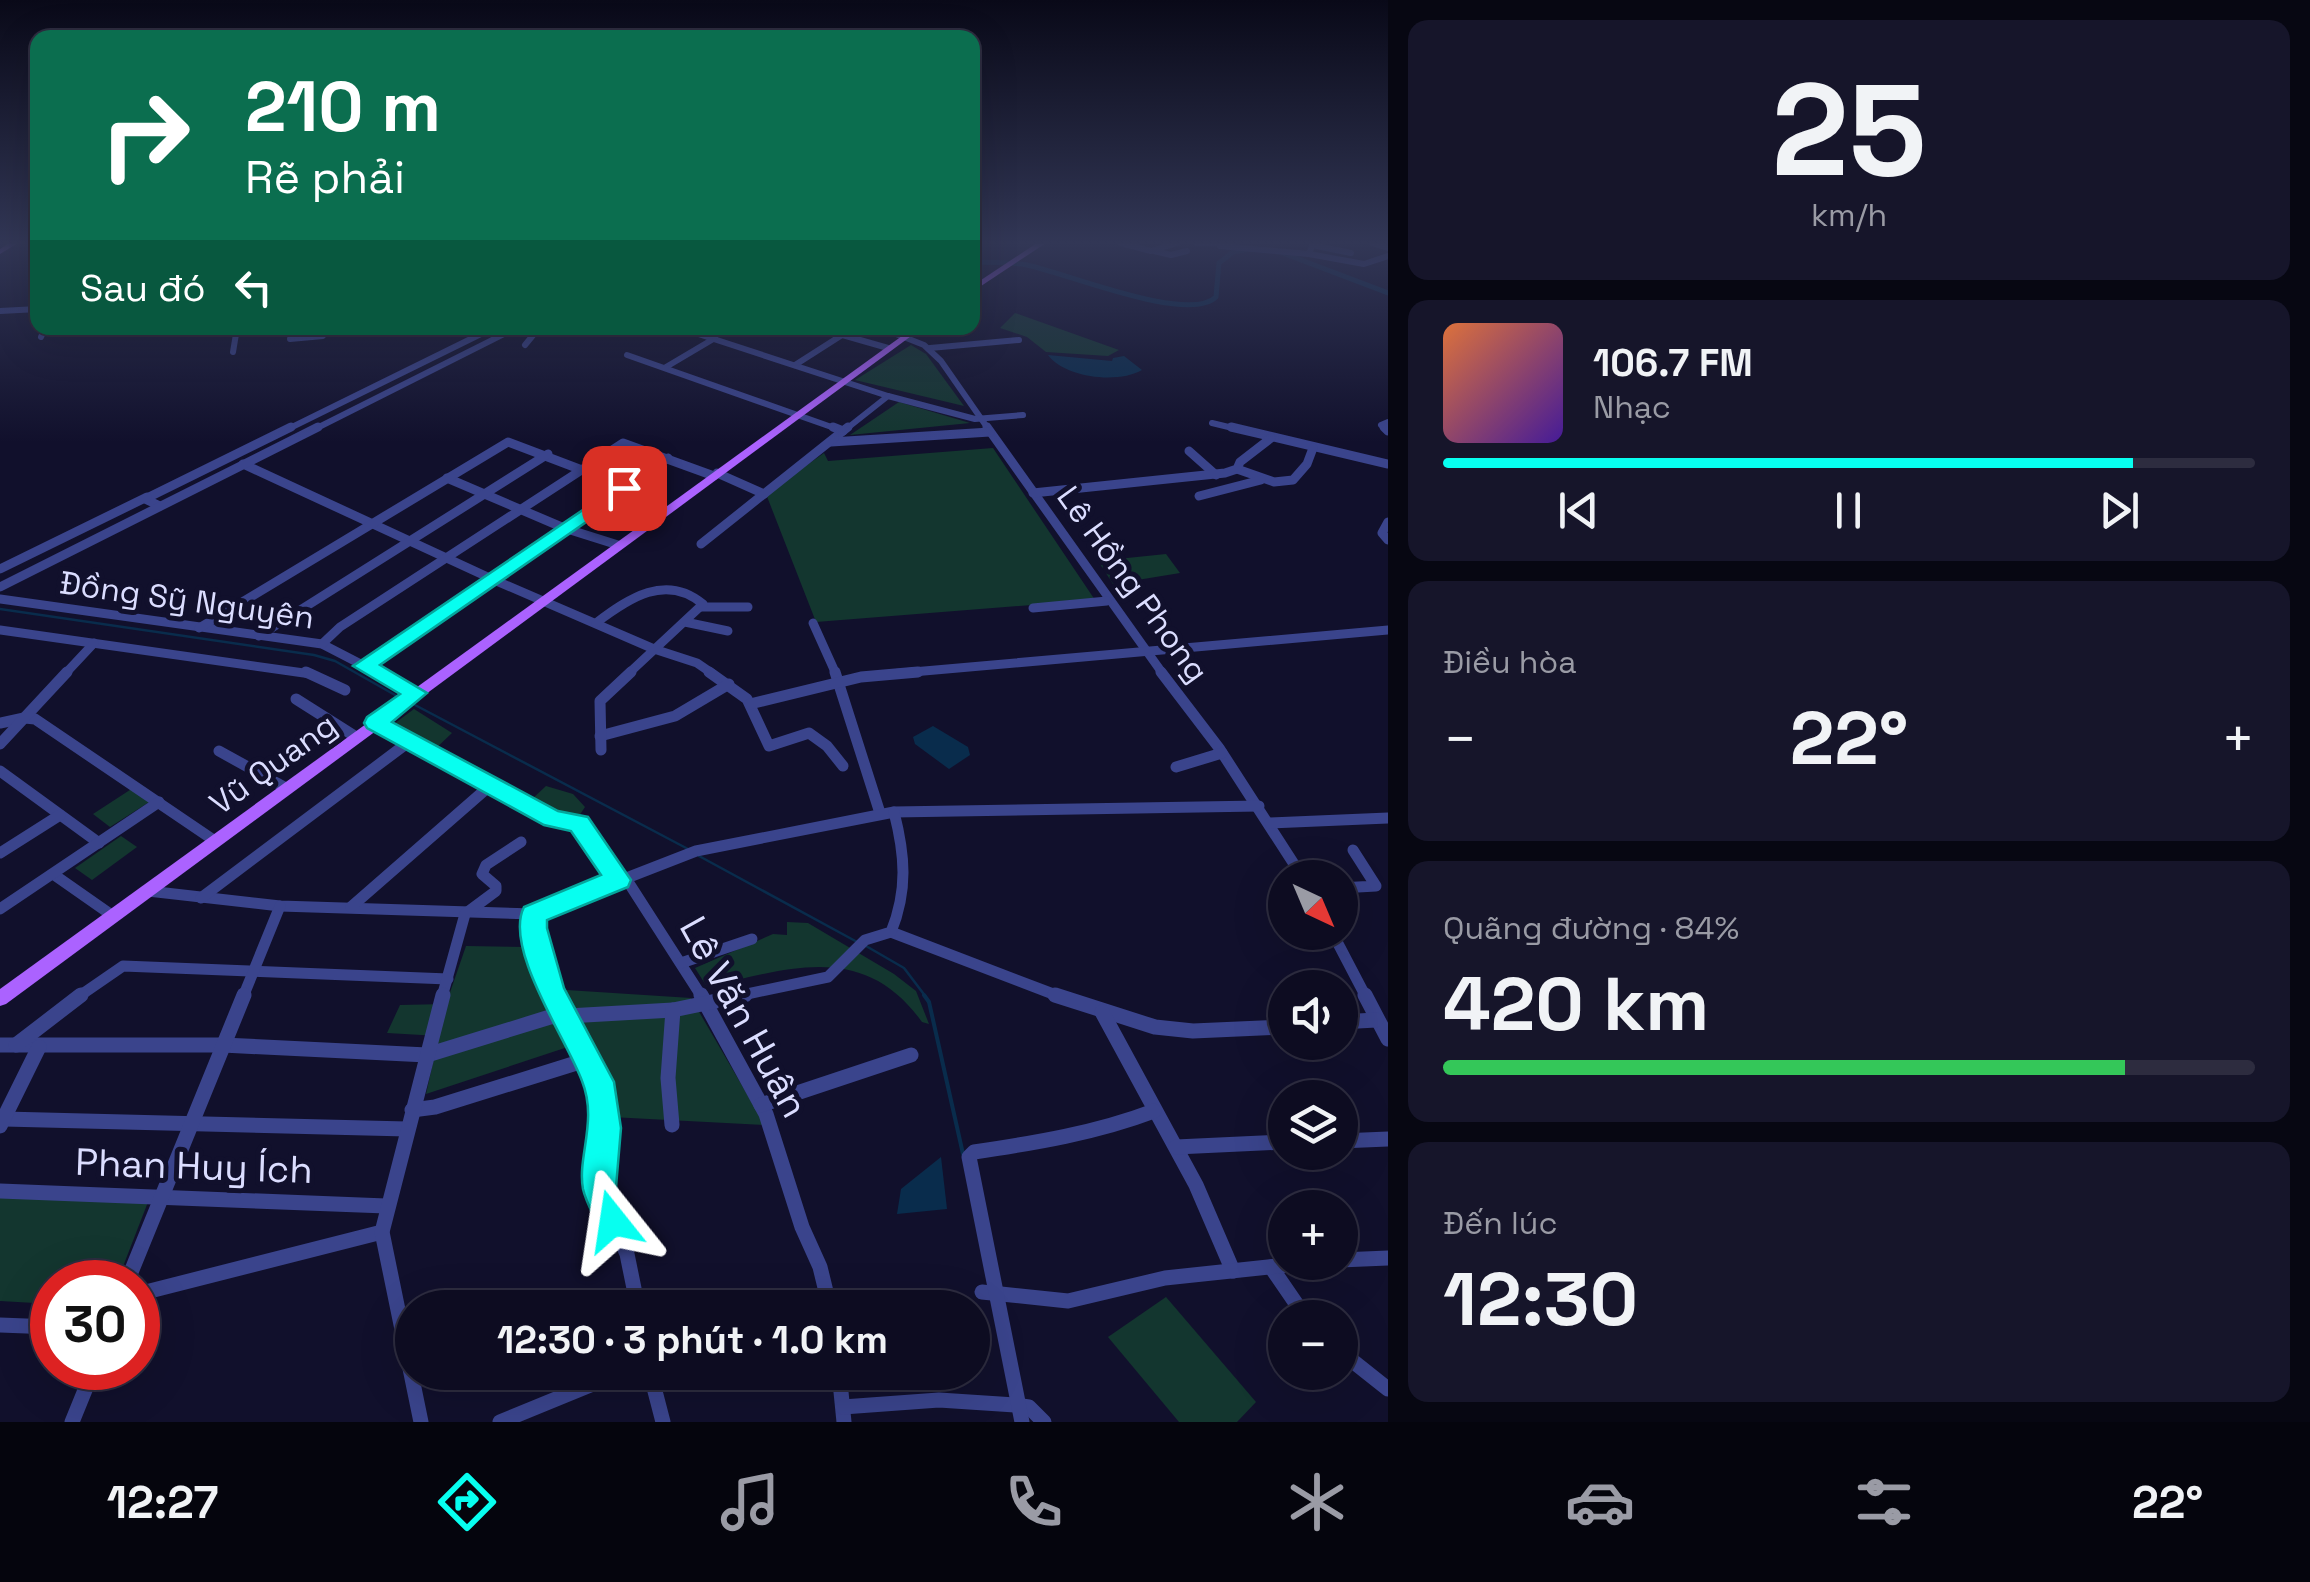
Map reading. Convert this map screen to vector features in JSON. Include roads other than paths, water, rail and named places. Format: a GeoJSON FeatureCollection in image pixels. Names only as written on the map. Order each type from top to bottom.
{"type":"FeatureCollection","features":[{"type":"Feature","properties":{"kind":"main road","name":"Vũ Quang"},"geometry":{"type":"LineString","coordinates":[[0,999],[908,335]]}},
{"type":"Feature","properties":{"kind":"street"},"geometry":{"type":"LineString","coordinates":[[0,311],[30,309]]}},
{"type":"Feature","properties":{"kind":"street"},"geometry":{"type":"LineString","coordinates":[[233,352],[236,335]]}},
{"type":"Feature","properties":{"kind":"street"},"geometry":{"type":"LineString","coordinates":[[290,339],[323,335]]}},
{"type":"Feature","properties":{"kind":"street"},"geometry":{"type":"LineString","coordinates":[[0,588],[152,502],[479,335]]}},
{"type":"Feature","properties":{"kind":"street"},"geometry":{"type":"LineString","coordinates":[[0,570],[242,464],[502,335]]}},
{"type":"Feature","properties":{"kind":"street"},"geometry":{"type":"LineString","coordinates":[[526,345],[534,335]]}},
{"type":"Feature","properties":{"kind":"street"},"geometry":{"type":"LineString","coordinates":[[708,335],[888,396],[982,419],[1024,415]]}},
{"type":"Feature","properties":{"kind":"street"},"geometry":{"type":"LineString","coordinates":[[795,365],[842,335],[888,348]]}},
{"type":"Feature","properties":{"kind":"street"},"geometry":{"type":"LineString","coordinates":[[897,335],[929,348],[1018,340]]}},
{"type":"Feature","properties":{"kind":"street"},"geometry":{"type":"LineString","coordinates":[[666,367],[714,338]]}},
{"type":"Feature","properties":{"kind":"street","name":"Lê Hồng Phong"},"geometry":{"type":"LineString","coordinates":[[929,348],[1259,806],[1292,860]]}},
{"type":"Feature","properties":{"kind":"street"},"geometry":{"type":"LineString","coordinates":[[627,355],[843,431]]}},
{"type":"Feature","properties":{"kind":"street"},"geometry":{"type":"LineString","coordinates":[[701,544],[888,396]]}},
{"type":"Feature","properties":{"kind":"street"},"geometry":{"type":"LineString","coordinates":[[1388,422],[1381,425],[1388,431]]}},
{"type":"Feature","properties":{"kind":"street"},"geometry":{"type":"LineString","coordinates":[[1212,423],[1388,464]]}},
{"type":"Feature","properties":{"kind":"street"},"geometry":{"type":"LineString","coordinates":[[830,442],[990,432]]}},
{"type":"Feature","properties":{"kind":"street"},"geometry":{"type":"LineString","coordinates":[[1238,469],[1240,462],[1270,438]]}},
{"type":"Feature","properties":{"kind":"street"},"geometry":{"type":"LineString","coordinates":[[199,628],[510,442],[582,470]]}},
{"type":"Feature","properties":{"kind":"street"},"geometry":{"type":"LineString","coordinates":[[322,644],[340,627],[625,443],[764,494]]}},
{"type":"Feature","properties":{"kind":"street"},"geometry":{"type":"LineString","coordinates":[[1033,493],[1216,475],[1238,469],[1274,483],[1296,480],[1313,448]]}},
{"type":"Feature","properties":{"kind":"street"},"geometry":{"type":"LineString","coordinates":[[1189,451],[1216,475]]}},
{"type":"Feature","properties":{"kind":"street"},"geometry":{"type":"LineString","coordinates":[[258,636],[548,454]]}},
{"type":"Feature","properties":{"kind":"street"},"geometry":{"type":"LineString","coordinates":[[364,666],[668,458]]}},
{"type":"Feature","properties":{"kind":"street"},"geometry":{"type":"LineString","coordinates":[[242,464],[448,559],[697,664],[730,684],[750,704],[770,746],[792,735],[808,733],[827,746],[843,766]]}},
{"type":"Feature","properties":{"kind":"street"},"geometry":{"type":"LineString","coordinates":[[447,478],[564,528],[618,545]]}},
{"type":"Feature","properties":{"kind":"street"},"geometry":{"type":"LineString","coordinates":[[1199,496],[1261,480]]}},
{"type":"Feature","properties":{"kind":"street"},"geometry":{"type":"LineString","coordinates":[[1388,522],[1382,533],[1388,540]]}},
{"type":"Feature","properties":{"kind":"street"},"geometry":{"type":"LineString","coordinates":[[596,623],[632,596],[677,587],[701,600],[701,607]]}},
{"type":"Feature","properties":{"kind":"street","name":"Đồng Sỹ Nguyên"},"geometry":{"type":"LineString","coordinates":[[0,599],[322,644],[416,693]]}},
{"type":"Feature","properties":{"kind":"street"},"geometry":{"type":"LineString","coordinates":[[1032,608],[1108,601]]}},
{"type":"Feature","properties":{"kind":"street"},"geometry":{"type":"LineString","coordinates":[[601,750],[600,701],[701,607],[748,607]]}},
{"type":"Feature","properties":{"kind":"street"},"geometry":{"type":"LineString","coordinates":[[684,622],[728,631]]}},
{"type":"Feature","properties":{"kind":"street"},"geometry":{"type":"LineString","coordinates":[[814,623],[839,680],[907,871],[890,932]]}},
{"type":"Feature","properties":{"kind":"street"},"geometry":{"type":"LineString","coordinates":[[0,630],[306,672],[345,690]]}},
{"type":"Feature","properties":{"kind":"street"},"geometry":{"type":"LineString","coordinates":[[750,704],[839,680],[1388,630]]}},
{"type":"Feature","properties":{"kind":"street"},"geometry":{"type":"LineString","coordinates":[[0,744],[94,643]]}},
{"type":"Feature","properties":{"kind":"street"},"geometry":{"type":"LineString","coordinates":[[600,736],[675,716],[730,684]]}},
{"type":"Feature","properties":{"kind":"street"},"geometry":{"type":"LineString","coordinates":[[296,699],[356,737]]}},
{"type":"Feature","properties":{"kind":"street"},"geometry":{"type":"LineString","coordinates":[[0,723],[34,719],[215,840]]}},
{"type":"Feature","properties":{"kind":"street","name":"Lê Văn Huân"},"geometry":{"type":"LineString","coordinates":[[376,723],[493,783],[553,819],[579,823],[681,963],[762,1105],[775,1132],[824,1290]]}},
{"type":"Feature","properties":{"kind":"street"},"geometry":{"type":"LineString","coordinates":[[201,898],[410,742]]}},
{"type":"Feature","properties":{"kind":"street"},"geometry":{"type":"LineString","coordinates":[[219,750],[286,788]]}},
{"type":"Feature","properties":{"kind":"street"},"geometry":{"type":"LineString","coordinates":[[1176,767],[1222,754]]}},
{"type":"Feature","properties":{"kind":"street"},"geometry":{"type":"LineString","coordinates":[[0,770],[99,843]]}},
{"type":"Feature","properties":{"kind":"street"},"geometry":{"type":"LineString","coordinates":[[350,908],[493,783]]}},
{"type":"Feature","properties":{"kind":"street"},"geometry":{"type":"LineString","coordinates":[[0,909],[159,802]]}},
{"type":"Feature","properties":{"kind":"street"},"geometry":{"type":"LineString","coordinates":[[147,890],[280,906],[534,914],[691,853],[887,813],[1259,806]]}},
{"type":"Feature","properties":{"kind":"street"},"geometry":{"type":"LineString","coordinates":[[0,854],[60,815]]}},
{"type":"Feature","properties":{"kind":"street"},"geometry":{"type":"LineString","coordinates":[[1270,822],[1388,818]]}},
{"type":"Feature","properties":{"kind":"street"},"geometry":{"type":"LineString","coordinates":[[422,1422],[382,1232],[386,1206],[466,914],[496,892],[496,886],[482,874],[486,865],[521,842]]}},
{"type":"Feature","properties":{"kind":"street"},"geometry":{"type":"LineString","coordinates":[[1354,850],[1376,886],[1358,887]]}},
{"type":"Feature","properties":{"kind":"street"},"geometry":{"type":"LineString","coordinates":[[53,874],[113,916]]}},
{"type":"Feature","properties":{"kind":"street"},"geometry":{"type":"LineString","coordinates":[[135,1260],[280,906]]}},
{"type":"Feature","properties":{"kind":"street"},"geometry":{"type":"LineString","coordinates":[[534,914],[536,941],[550,990],[599,1082],[606,1128],[599,1188],[628,1254],[635,1290]]}},
{"type":"Feature","properties":{"kind":"street"},"geometry":{"type":"LineString","coordinates":[[0,1045],[223,1045],[427,1054],[563,1014],[673,1010],[828,977],[865,940],[890,932],[1102,1012],[1172,1030],[1268,1027]]}},
{"type":"Feature","properties":{"kind":"street"},"geometry":{"type":"LineString","coordinates":[[681,963],[752,939]]}},
{"type":"Feature","properties":{"kind":"street"},"geometry":{"type":"LineString","coordinates":[[1341,950],[1388,1038]]}},
{"type":"Feature","properties":{"kind":"street"},"geometry":{"type":"LineString","coordinates":[[16,1046],[114,968],[448,979]]}},
{"type":"Feature","properties":{"kind":"street"},"geometry":{"type":"LineString","coordinates":[[672,1125],[668,1078],[673,1010]]}},
{"type":"Feature","properties":{"kind":"street"},"geometry":{"type":"LineString","coordinates":[[1102,1012],[1176,1147],[1233,1271]]}},
{"type":"Feature","properties":{"kind":"street"},"geometry":{"type":"LineString","coordinates":[[1358,1021],[1376,1020]]}},
{"type":"Feature","properties":{"kind":"street"},"geometry":{"type":"LineString","coordinates":[[39,1046],[2,1123],[192,1122],[407,1129]]}},
{"type":"Feature","properties":{"kind":"street"},"geometry":{"type":"LineString","coordinates":[[762,1105],[911,1054]]}},
{"type":"Feature","properties":{"kind":"street"},"geometry":{"type":"LineString","coordinates":[[412,1110],[434,1107],[586,1060]]}},
{"type":"Feature","properties":{"kind":"street"},"geometry":{"type":"LineString","coordinates":[[990,1290],[969,1156],[1122,1124],[1154,1111]]}},
{"type":"Feature","properties":{"kind":"street"},"geometry":{"type":"LineString","coordinates":[[1358,1140],[1388,1139]]}},
{"type":"Feature","properties":{"kind":"street"},"geometry":{"type":"LineString","coordinates":[[1176,1147],[1268,1143]]}},
{"type":"Feature","properties":{"kind":"street","name":"Phan Huy Ích"},"geometry":{"type":"LineString","coordinates":[[0,1191],[386,1206]]}},
{"type":"Feature","properties":{"kind":"street"},"geometry":{"type":"LineString","coordinates":[[160,1288],[382,1232]]}},
{"type":"Feature","properties":{"kind":"street"},"geometry":{"type":"LineString","coordinates":[[1358,1259],[1388,1258]]}},
{"type":"Feature","properties":{"kind":"street"},"geometry":{"type":"LineString","coordinates":[[1015,1409],[990,1292],[1068,1301],[1165,1278],[1268,1267]]}},
{"type":"Feature","properties":{"kind":"street"},"geometry":{"type":"LineString","coordinates":[[0,1325],[30,1326]]}},
{"type":"Feature","properties":{"kind":"street"},"geometry":{"type":"LineString","coordinates":[[1358,1366],[1388,1389]]}},
{"type":"Feature","properties":{"kind":"street"},"geometry":{"type":"LineString","coordinates":[[72,1422],[85,1390]]}},
{"type":"Feature","properties":{"kind":"street"},"geometry":{"type":"LineString","coordinates":[[500,1422],[578,1390]]}},
{"type":"Feature","properties":{"kind":"street"},"geometry":{"type":"LineString","coordinates":[[655,1390],[663,1422]]}},
{"type":"Feature","properties":{"kind":"street"},"geometry":{"type":"LineString","coordinates":[[841,1390],[843,1415],[939,1400],[1015,1409],[1029,1407],[1044,1422]]}},
{"type":"Feature","properties":{"kind":"water"},"geometry":{"type":"Polygon","coordinates":[[[1048,355],[1112,361],[1124,356],[1142,370],[1120,377],[1079,374],[1048,355]]]}},
{"type":"Feature","properties":{"kind":"water"},"geometry":{"type":"Polygon","coordinates":[[[933,726],[968,747],[970,755],[949,769],[915,744],[913,737],[933,726]]]}},
{"type":"Feature","properties":{"kind":"water"},"geometry":{"type":"Polygon","coordinates":[[[941,1157],[947,1209],[897,1214],[901,1189],[941,1157]]]}},
{"type":"Feature","properties":{"kind":"waterway"},"geometry":{"type":"LineString","coordinates":[[0,609],[314,655],[335,661],[395,695]]}},
{"type":"Feature","properties":{"kind":"waterway"},"geometry":{"type":"LineString","coordinates":[[415,705],[688,849]]}},
{"type":"Feature","properties":{"kind":"waterway"},"geometry":{"type":"LineString","coordinates":[[699,856],[859,943]]}},
{"type":"Feature","properties":{"kind":"waterway"},"geometry":{"type":"LineString","coordinates":[[866,946],[904,968],[926,997]]}},
{"type":"Feature","properties":{"kind":"waterway"},"geometry":{"type":"LineString","coordinates":[[924,995],[929,1002],[963,1154]]}}]}
